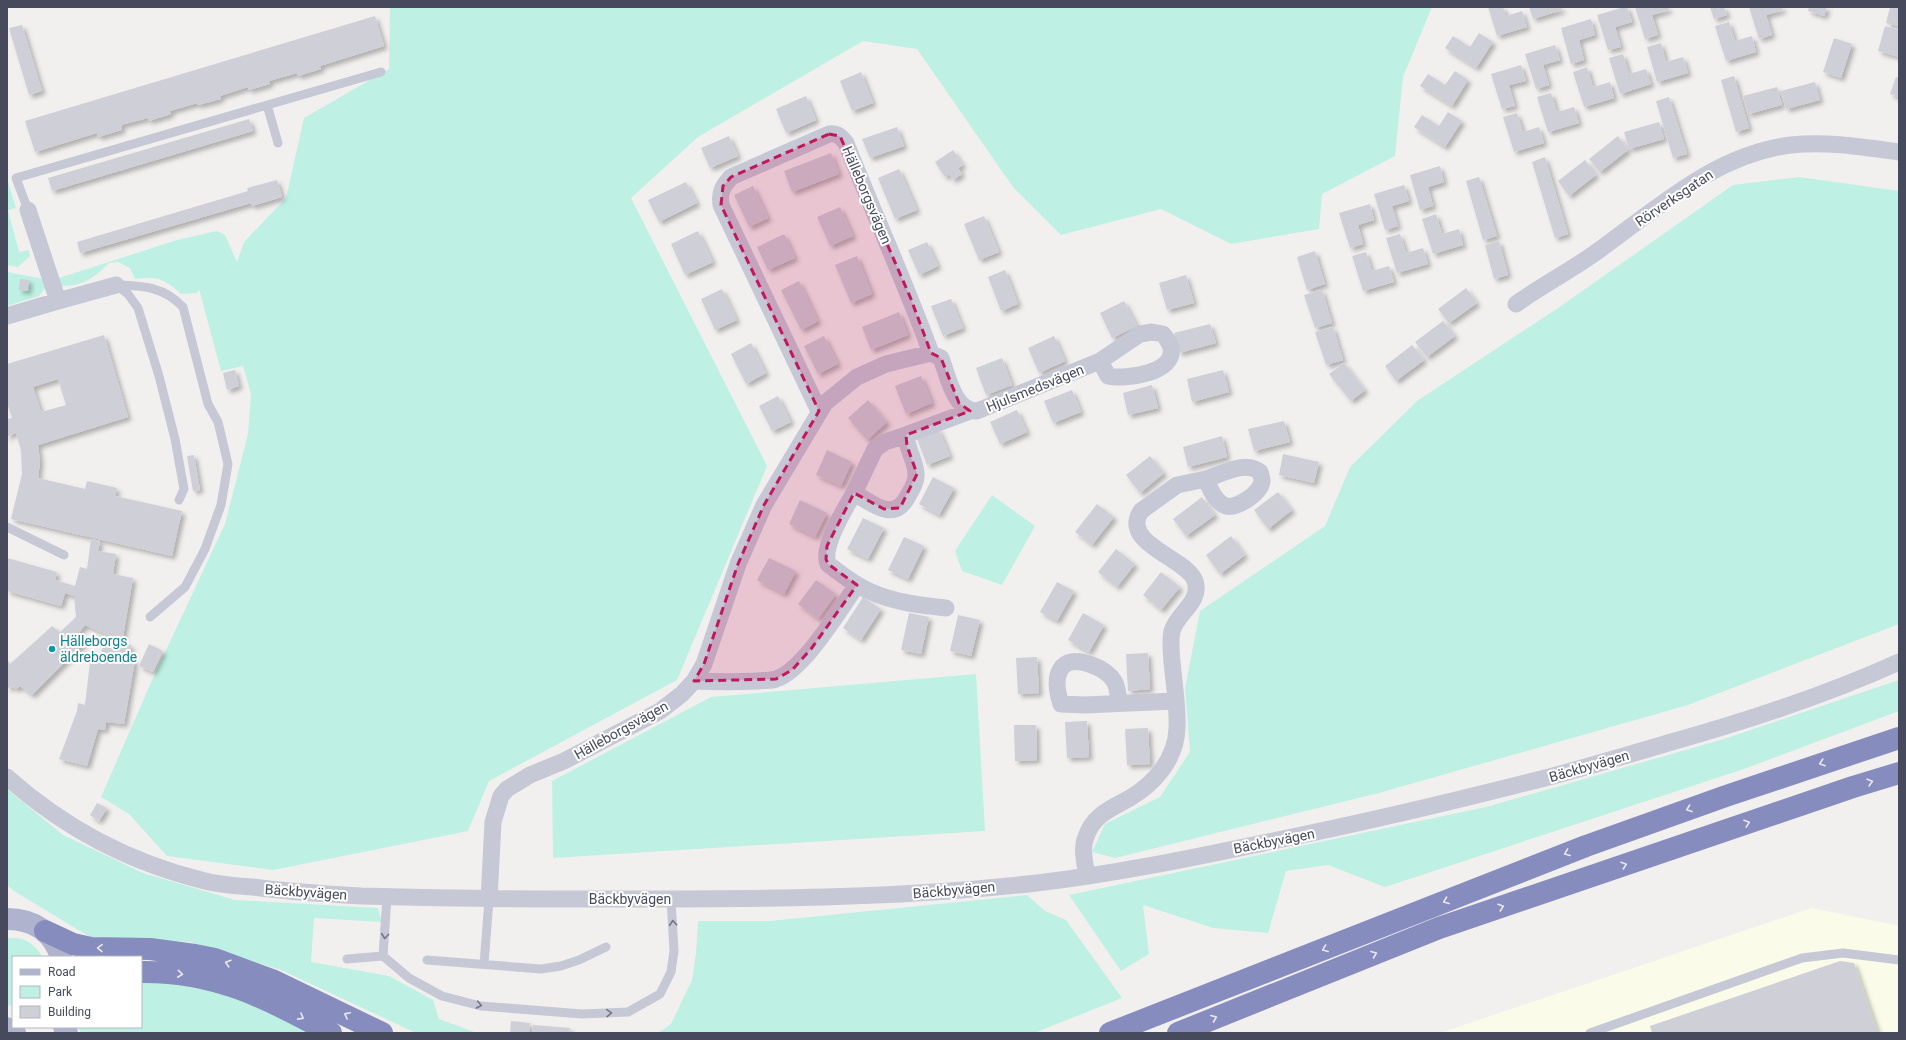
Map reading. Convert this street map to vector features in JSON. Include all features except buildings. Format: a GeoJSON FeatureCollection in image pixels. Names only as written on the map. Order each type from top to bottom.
{"type":"FeatureCollection","features":[{"type":"Feature","properties":{"kind":"highway"},"geometry":{"type":"LineString","coordinates":[[1110,1033],[1586,846],[1726,796],[1899,738]]}},
{"type":"Feature","properties":{"kind":"highway"},"geometry":{"type":"LineString","coordinates":[[1178,1033],[1439,928],[1854,786],[1899,773]]}},
{"type":"Feature","properties":{"kind":"highway"},"geometry":{"type":"LineString","coordinates":[[45,931],[73,944],[91,948],[150,949],[215,959],[272,980],[382,1033]]}},
{"type":"Feature","properties":{"kind":"highway"},"geometry":{"type":"LineString","coordinates":[[142,972],[185,974],[235,986],[273,1002],[330,1033]]}},
{"type":"Feature","properties":{"kind":"main road"},"geometry":{"type":"LineString","coordinates":[[7,918],[30,922],[45,931],[53,940],[61,956]]}},
{"type":"Feature","properties":{"kind":"main road"},"geometry":{"type":"LineString","coordinates":[[7,1028],[15,1033]]}},
{"type":"Feature","properties":{"kind":"street","name":"Hälleborgsvägen"},"geometry":{"type":"LineString","coordinates":[[489,900],[493,822],[501,796],[508,788],[530,775],[564,761],[660,711],[682,694],[694,682],[704,664],[738,564],[764,505],[819,411],[825,403],[857,377],[886,364],[931,353],[911,299],[869,202],[846,144],[840,136],[829,134],[731,177],[723,186],[720,195],[721,204],[819,411]]}},
{"type":"Feature","properties":{"kind":"street","name":"Rörverksgatan"},"geometry":{"type":"LineString","coordinates":[[1516,304],[1540,286],[1578,266],[1696,180],[1738,159],[1760,151],[1797,145],[1831,144],[1899,152]]}},
{"type":"Feature","properties":{"kind":"street"},"geometry":{"type":"LineString","coordinates":[[28,210],[58,301]]}},
{"type":"Feature","properties":{"kind":"street"},"geometry":{"type":"LineString","coordinates":[[7,316],[116,284]]}},
{"type":"Feature","properties":{"kind":"street","name":"Hjulsmedsvägen"},"geometry":{"type":"LineString","coordinates":[[931,353],[941,358],[959,403],[970,411],[977,411],[1100,361]]}},
{"type":"Feature","properties":{"kind":"street"},"geometry":{"type":"LineString","coordinates":[[946,608],[896,600],[857,585],[828,564],[826,559],[827,546],[875,449],[885,442],[970,411]]}},
{"type":"Feature","properties":{"kind":"street"},"geometry":{"type":"LineString","coordinates":[[854,493],[884,509],[893,511],[900,508],[909,493],[917,474],[915,463],[907,446],[906,434]]}},
{"type":"Feature","properties":{"kind":"street"},"geometry":{"type":"LineString","coordinates":[[1087,876],[1084,857],[1085,837],[1095,819],[1147,787],[1164,768],[1171,756],[1177,735],[1177,718],[1170,641],[1176,622],[1195,598],[1197,590],[1195,580],[1185,570],[1152,546],[1142,536],[1137,526],[1138,517],[1146,507],[1177,485],[1206,479]]}},
{"type":"Feature","properties":{"kind":"street"},"geometry":{"type":"LineString","coordinates":[[694,682],[776,680],[783,676],[792,670],[812,649],[857,585]]}},
{"type":"Feature","properties":{"kind":"street","name":"Bäckbyvägen"},"geometry":{"type":"LineString","coordinates":[[7,777],[42,806],[87,836],[133,858],[210,882],[271,890],[325,894],[489,900],[671,899],[895,895],[1035,883],[1155,866],[1422,810],[1568,773],[1774,711],[1850,684],[1899,662]]}},
{"type":"Feature","properties":{"kind":"street"},"geometry":{"type":"LineString","coordinates":[[1119,702],[1175,701]]}},
{"type":"Feature","properties":{"kind":"lane"},"geometry":{"type":"LineString","coordinates":[[28,210],[16,178],[381,72]]}},
{"type":"Feature","properties":{"kind":"lane"},"geometry":{"type":"LineString","coordinates":[[267,105],[278,143]]}},
{"type":"Feature","properties":{"kind":"lane"},"geometry":{"type":"LineString","coordinates":[[116,284],[128,294],[138,308],[159,376],[175,439],[184,489],[179,500]]}},
{"type":"Feature","properties":{"kind":"lane"},"geometry":{"type":"LineString","coordinates":[[116,284],[149,287],[173,296],[183,307],[208,404],[218,422],[228,464],[222,505],[205,549],[185,587],[150,617]]}},
{"type":"Feature","properties":{"kind":"lane"},"geometry":{"type":"LineString","coordinates":[[7,527],[64,555]]}},
{"type":"Feature","properties":{"kind":"lane"},"geometry":{"type":"LineString","coordinates":[[383,956],[387,897]]}},
{"type":"Feature","properties":{"kind":"lane"},"geometry":{"type":"LineString","coordinates":[[347,959],[383,956],[409,978],[442,996],[481,1006],[582,1014],[628,1012],[660,994],[671,972],[674,951],[671,899]]}},
{"type":"Feature","properties":{"kind":"lane"},"geometry":{"type":"LineString","coordinates":[[484,964],[489,900]]}},
{"type":"Feature","properties":{"kind":"lane"},"geometry":{"type":"LineString","coordinates":[[427,960],[541,969],[561,966],[579,960],[606,947]]}},
{"type":"Feature","properties":{"kind":"lane"},"geometry":{"type":"LineString","coordinates":[[1590,1033],[1802,958],[1843,953],[1899,960]]}},
{"type":"Feature","properties":{"kind":"highlighted area"},"geometry":{"type":"Polygon","coordinates":[[[829,134],[840,136],[911,299],[931,353],[941,358],[959,403],[970,411],[906,435],[907,446],[917,474],[900,508],[884,509],[854,493],[827,546],[826,559],[828,564],[857,585],[811,649],[792,670],[776,679],[694,681],[704,664],[738,564],[764,505],[819,411],[721,205],[723,186],[731,177],[829,134]]]}},
{"type":"Feature","properties":{"kind":"shaded area"},"geometry":{"type":"Polygon","coordinates":[[[1812,908],[1899,926],[1899,1033],[1440,1033],[1812,908]]]}},
{"type":"Feature","properties":{"kind":"green space"},"geometry":{"type":"Polygon","coordinates":[[[390,7],[1432,7],[1403,77],[1395,156],[1322,194],[1319,229],[1231,244],[1161,209],[1061,235],[1013,187],[917,49],[863,41],[698,137],[631,198],[767,466],[677,680],[489,781],[468,831],[273,870],[167,856],[129,814],[101,797],[153,678],[225,524],[248,434],[251,394],[243,366],[221,371],[199,289],[197,293],[181,294],[170,285],[155,278],[135,279],[130,268],[118,262],[109,263],[93,277],[76,285],[62,286],[59,278],[177,240],[217,231],[225,235],[237,262],[244,242],[286,198],[304,118],[389,69],[390,7]]]}},
{"type":"Feature","properties":{"kind":"green space"},"geometry":{"type":"Polygon","coordinates":[[[1799,177],[1899,191],[1899,624],[1688,705],[1379,793],[1115,858],[1092,852],[1105,824],[1160,797],[1190,752],[1185,688],[1200,611],[1325,526],[1350,467],[1417,401],[1561,306],[1733,185],[1799,177]]]}},
{"type":"Feature","properties":{"kind":"green space"},"geometry":{"type":"Polygon","coordinates":[[[7,179],[16,208],[8,210],[19,252],[29,250],[30,256],[18,267],[7,265],[7,179]]]}},
{"type":"Feature","properties":{"kind":"green space"},"geometry":{"type":"Polygon","coordinates":[[[7,272],[44,279],[45,288],[39,296],[7,306],[7,272]]]}},
{"type":"Feature","properties":{"kind":"green space"},"geometry":{"type":"Polygon","coordinates":[[[992,495],[1035,526],[1002,585],[962,571],[955,551],[992,495]]]}},
{"type":"Feature","properties":{"kind":"green space"},"geometry":{"type":"Polygon","coordinates":[[[976,674],[985,831],[553,858],[552,781],[711,697],[976,674]]]}},
{"type":"Feature","properties":{"kind":"green space"},"geometry":{"type":"Polygon","coordinates":[[[1899,680],[1899,711],[1744,769],[1385,887],[1328,865],[1286,871],[1268,933],[1213,928],[1143,905],[1149,954],[1121,971],[1069,895],[1486,807],[1724,739],[1899,680]]]}},
{"type":"Feature","properties":{"kind":"green space"},"geometry":{"type":"Polygon","coordinates":[[[7,789],[63,835],[143,873],[235,900],[378,908],[382,922],[314,918],[311,962],[389,976],[433,1000],[439,1019],[477,1033],[416,1033],[281,970],[191,942],[90,937],[14,891],[7,885],[7,789]]]}},
{"type":"Feature","properties":{"kind":"green space"},"geometry":{"type":"Polygon","coordinates":[[[1027,895],[1045,911],[1066,920],[1122,998],[1034,1033],[658,1033],[671,1024],[692,980],[696,953],[698,921],[770,921],[1027,895]]]}},
{"type":"Feature","properties":{"kind":"green space"},"geometry":{"type":"Polygon","coordinates":[[[7,938],[23,939],[32,944],[41,956],[12,956],[12,1005],[7,1006],[7,938]]]}},
{"type":"Feature","properties":{"kind":"green space"},"geometry":{"type":"Polygon","coordinates":[[[142,978],[227,991],[314,1033],[81,1033],[78,1028],[142,1028],[142,978]]]}},
{"type":"Feature","properties":{"kind":"place","name":"Hälleborgs äldreboende"},"geometry":{"type":"Point","coordinates":[52,649]}}]}
